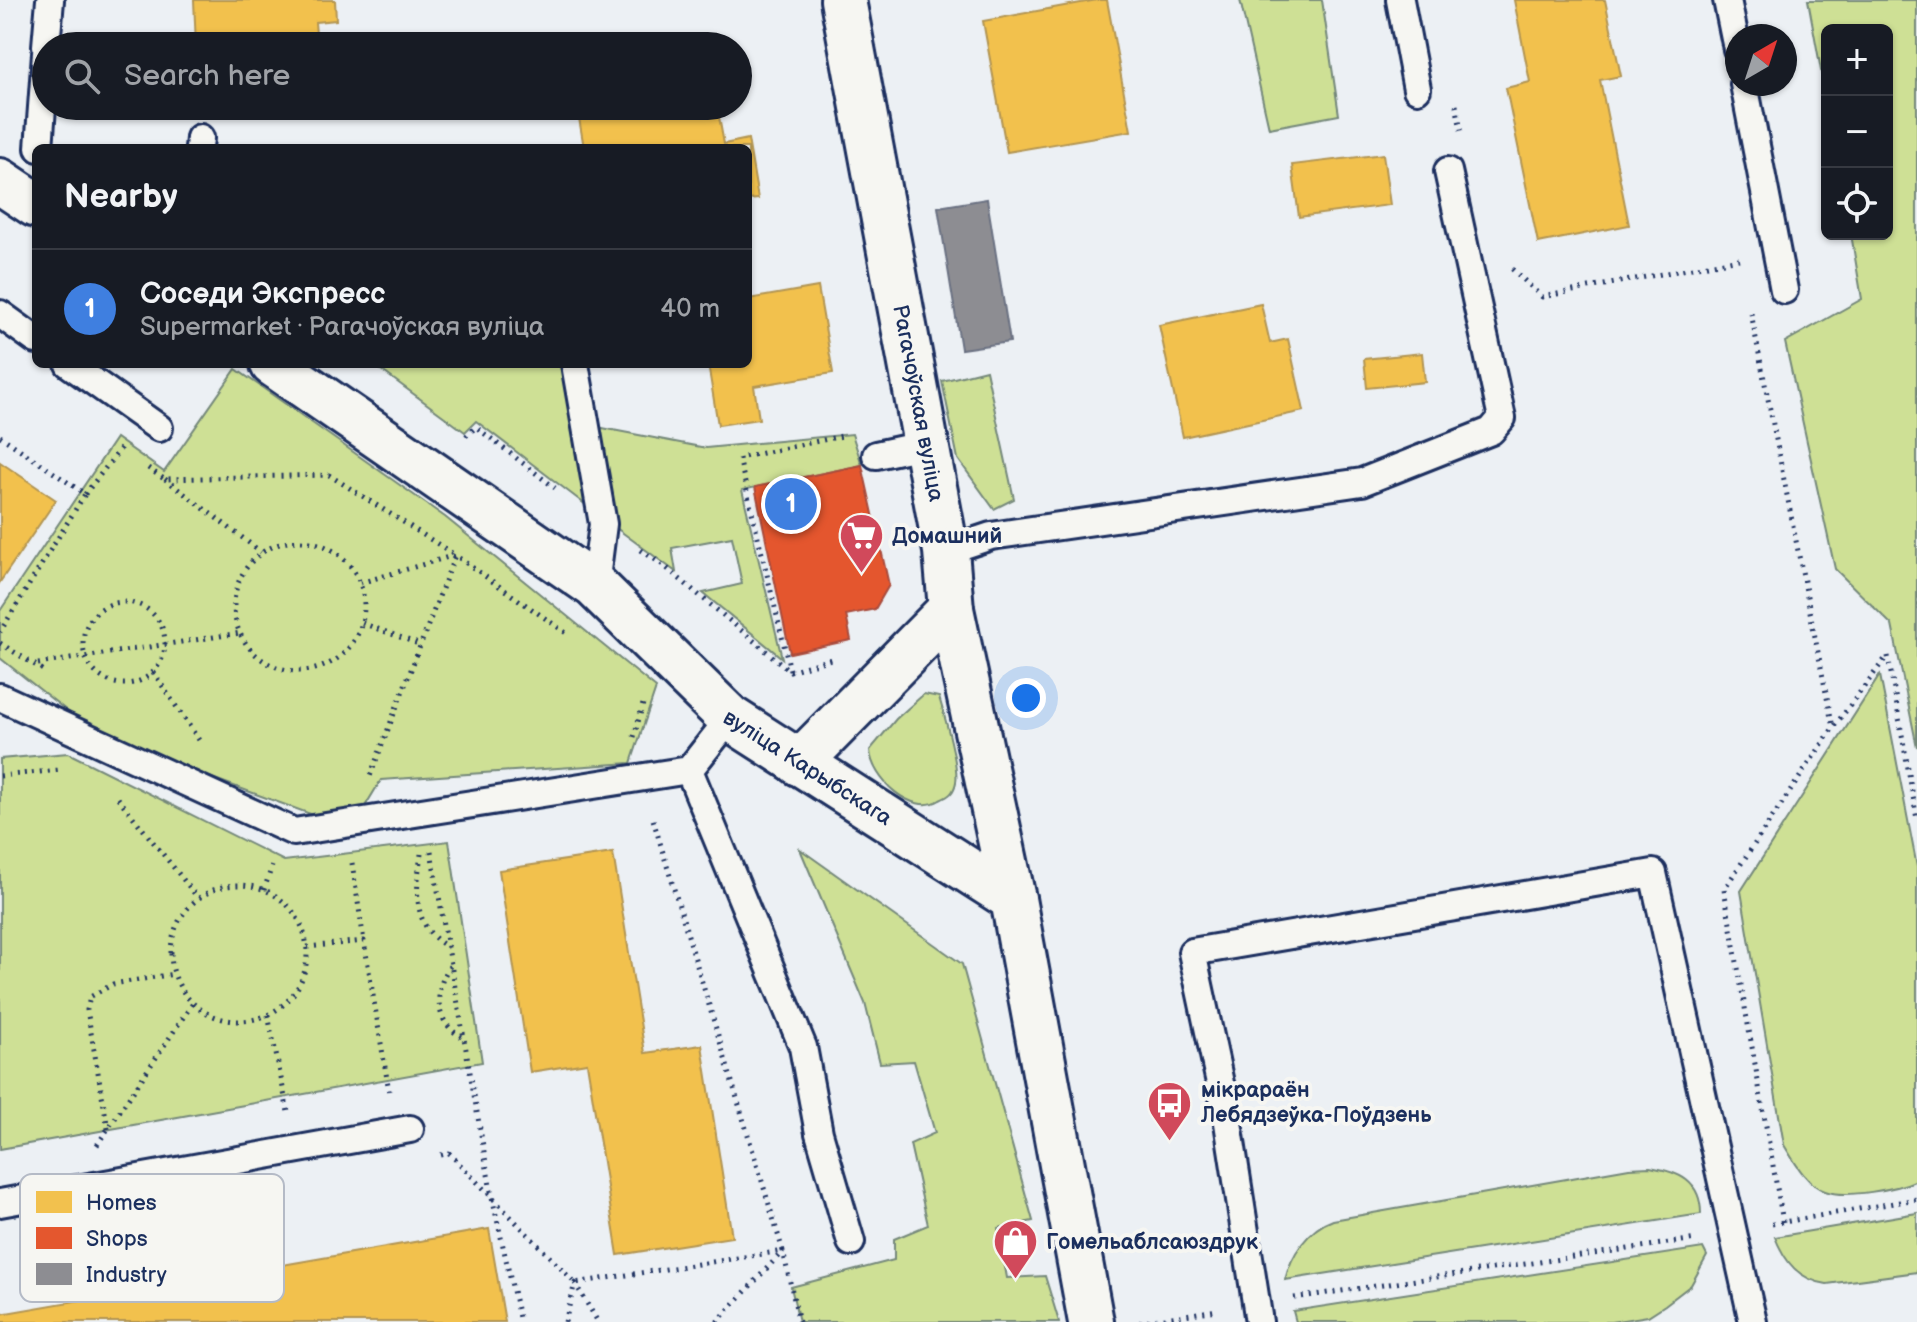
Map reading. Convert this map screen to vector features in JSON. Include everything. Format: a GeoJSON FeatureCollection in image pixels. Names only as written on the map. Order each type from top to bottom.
{"type":"FeatureCollection","features":[{"type":"Feature","properties":{"kind":"street","name":"Рагачоўская вуліца"},"geometry":{"type":"LineString","coordinates":[[843,0],[946,551],[951,609],[1013,899]]}},
{"type":"Feature","properties":{"kind":"street"},"geometry":{"type":"LineString","coordinates":[[0,181],[32,202]]}},
{"type":"Feature","properties":{"kind":"street","name":"вуліца Карыбскага"},"geometry":{"type":"LineString","coordinates":[[279,368],[595,586],[730,718],[1013,899]]}},
{"type":"Feature","properties":{"kind":"street"},"geometry":{"type":"LineString","coordinates":[[799,763],[951,609]]}},
{"type":"Feature","properties":{"kind":"street"},"geometry":{"type":"LineString","coordinates":[[1013,899],[1091,1322]]}},
{"type":"Feature","properties":{"kind":"lane"},"geometry":{"type":"LineString","coordinates":[[47,32],[50,0]]}},
{"type":"Feature","properties":{"kind":"lane"},"geometry":{"type":"LineString","coordinates":[[1400,0],[1417,89]]}},
{"type":"Feature","properties":{"kind":"lane"},"geometry":{"type":"LineString","coordinates":[[1727,0],[1732,24]]}},
{"type":"Feature","properties":{"kind":"lane"},"geometry":{"type":"LineString","coordinates":[[1746,96],[1784,290]]}},
{"type":"Feature","properties":{"kind":"lane"},"geometry":{"type":"LineString","coordinates":[[39,144],[41,120]]}},
{"type":"Feature","properties":{"kind":"lane"},"geometry":{"type":"LineString","coordinates":[[946,551],[991,536],[1362,482],[1491,431],[1502,418],[1448,171]]}},
{"type":"Feature","properties":{"kind":"lane"},"geometry":{"type":"LineString","coordinates":[[0,314],[32,337]]}},
{"type":"Feature","properties":{"kind":"lane"},"geometry":{"type":"LineString","coordinates":[[75,368],[159,428]]}},
{"type":"Feature","properties":{"kind":"lane"},"geometry":{"type":"LineString","coordinates":[[576,368],[603,524],[595,586]]}},
{"type":"Feature","properties":{"kind":"lane"},"geometry":{"type":"LineString","coordinates":[[880,454],[927,444]]}},
{"type":"Feature","properties":{"kind":"lane"},"geometry":{"type":"LineString","coordinates":[[0,697],[294,832],[689,770],[730,718]]}},
{"type":"Feature","properties":{"kind":"lane"},"geometry":{"type":"LineString","coordinates":[[689,770],[803,1047],[819,1133],[851,1242]]}},
{"type":"Feature","properties":{"kind":"lane"},"geometry":{"type":"LineString","coordinates":[[1256,1313],[1227,1116],[1192,952],[1653,873],[1753,1322]]}},
{"type":"Feature","properties":{"kind":"lane"},"geometry":{"type":"LineString","coordinates":[[163,1174],[403,1130]]}},
{"type":"Feature","properties":{"kind":"lane"},"geometry":{"type":"LineString","coordinates":[[0,1203],[20,1200]]}},
{"type":"Feature","properties":{"kind":"path"},"geometry":{"type":"LineString","coordinates":[[1455,101],[1463,141]]}},
{"type":"Feature","properties":{"kind":"path"},"geometry":{"type":"LineString","coordinates":[[1502,260],[1542,297],[1740,259]]}},
{"type":"Feature","properties":{"kind":"path"},"geometry":{"type":"LineString","coordinates":[[1750,306],[1833,728]]}},
{"type":"Feature","properties":{"kind":"path"},"geometry":{"type":"LineString","coordinates":[[459,444],[476,427],[603,524],[663,565],[790,671]]}},
{"type":"Feature","properties":{"kind":"path"},"geometry":{"type":"LineString","coordinates":[[790,671],[739,458],[879,428],[880,454]]}},
{"type":"Feature","properties":{"kind":"path"},"geometry":{"type":"LineString","coordinates":[[0,436],[85,494]]}},
{"type":"Feature","properties":{"kind":"path"},"geometry":{"type":"LineString","coordinates":[[0,632],[85,494],[121,448],[131,455]]}},
{"type":"Feature","properties":{"kind":"path"},"geometry":{"type":"LineString","coordinates":[[140,462],[261,552]]}},
{"type":"Feature","properties":{"kind":"path"},"geometry":{"type":"LineString","coordinates":[[164,479],[329,475],[455,555],[570,635]]}},
{"type":"Feature","properties":{"kind":"path"},"geometry":{"type":"LineString","coordinates":[[299,540],[336,552],[351,565],[360,583],[364,604],[362,623],[354,642],[340,657],[324,666],[304,671],[284,669],[266,662],[251,650],[240,633],[234,598],[239,580],[261,552],[279,544],[299,540]]}},
{"type":"Feature","properties":{"kind":"path"},"geometry":{"type":"LineString","coordinates":[[360,583],[455,555]]}},
{"type":"Feature","properties":{"kind":"path"},"geometry":{"type":"LineString","coordinates":[[366,786],[455,555]]}},
{"type":"Feature","properties":{"kind":"path"},"geometry":{"type":"LineString","coordinates":[[129,602],[151,612],[159,621],[165,644],[161,661],[153,672],[142,681],[128,685],[114,684],[102,678],[92,669],[82,645],[88,622],[96,613],[117,603],[129,602]]}},
{"type":"Feature","properties":{"kind":"path"},"geometry":{"type":"LineString","coordinates":[[362,623],[421,645]]}},
{"type":"Feature","properties":{"kind":"path"},"geometry":{"type":"LineString","coordinates":[[37,664],[240,633]]}},
{"type":"Feature","properties":{"kind":"path"},"geometry":{"type":"LineString","coordinates":[[0,643],[37,664],[49,675]]}},
{"type":"Feature","properties":{"kind":"path"},"geometry":{"type":"LineString","coordinates":[[790,671],[843,655]]}},
{"type":"Feature","properties":{"kind":"path"},"geometry":{"type":"LineString","coordinates":[[1783,1222],[1724,889],[1833,728],[1888,655],[1917,819]]}},
{"type":"Feature","properties":{"kind":"path"},"geometry":{"type":"LineString","coordinates":[[153,672],[206,751]]}},
{"type":"Feature","properties":{"kind":"path"},"geometry":{"type":"LineString","coordinates":[[633,744],[646,689]]}},
{"type":"Feature","properties":{"kind":"path"},"geometry":{"type":"LineString","coordinates":[[371,775],[386,774]]}},
{"type":"Feature","properties":{"kind":"path"},"geometry":{"type":"LineString","coordinates":[[112,790],[198,898]]}},
{"type":"Feature","properties":{"kind":"path"},"geometry":{"type":"LineString","coordinates":[[651,816],[783,1251],[799,1322]]}},
{"type":"Feature","properties":{"kind":"path"},"geometry":{"type":"LineString","coordinates":[[344,823],[364,941],[403,1130],[401,1163],[449,1153],[575,1283],[598,1322]]}},
{"type":"Feature","properties":{"kind":"path"},"geometry":{"type":"LineString","coordinates":[[429,841],[492,1197],[520,1322]]}},
{"type":"Feature","properties":{"kind":"path"},"geometry":{"type":"LineString","coordinates":[[421,849],[416,890],[421,919],[430,935],[448,947]]}},
{"type":"Feature","properties":{"kind":"path"},"geometry":{"type":"LineString","coordinates":[[241,885],[264,890],[280,899],[293,912],[307,947],[305,968],[298,987],[285,1003],[268,1015],[248,1020],[229,1020],[209,1014],[193,1003],[174,974],[171,954],[174,933],[183,914],[198,898],[218,888],[241,885]]}},
{"type":"Feature","properties":{"kind":"path"},"geometry":{"type":"LineString","coordinates":[[307,947],[364,941]]}},
{"type":"Feature","properties":{"kind":"path"},"geometry":{"type":"LineString","coordinates":[[451,965],[440,979],[438,1002],[449,1028],[464,1038]]}},
{"type":"Feature","properties":{"kind":"path"},"geometry":{"type":"LineString","coordinates":[[108,1129],[87,1010],[90,997],[113,984],[174,974]]}},
{"type":"Feature","properties":{"kind":"path"},"geometry":{"type":"LineString","coordinates":[[77,1174],[193,1003]]}},
{"type":"Feature","properties":{"kind":"path"},"geometry":{"type":"LineString","coordinates":[[268,1015],[295,1150]]}},
{"type":"Feature","properties":{"kind":"path"},"geometry":{"type":"LineString","coordinates":[[1139,1322],[1256,1313],[1734,1233],[1917,1199]]}},
{"type":"Feature","properties":{"kind":"path"},"geometry":{"type":"LineString","coordinates":[[575,1283],[783,1251]]}},
{"type":"Feature","properties":{"kind":"path"},"geometry":{"type":"LineString","coordinates":[[717,1322],[783,1251]]}},
{"type":"Feature","properties":{"kind":"path"},"geometry":{"type":"LineString","coordinates":[[565,1322],[575,1283]]}},
{"type":"Feature","properties":{"kind":"green space"},"geometry":{"type":"Polygon","coordinates":[[[1240,0],[1322,0],[1339,115],[1269,128],[1240,0]]]}},
{"type":"Feature","properties":{"kind":"green space"},"geometry":{"type":"Polygon","coordinates":[[[1808,0],[1917,0],[1917,747],[1892,625],[1835,569],[1785,342],[1862,299],[1852,240],[1893,240],[1893,24],[1821,24],[1821,70],[1808,0]]]}},
{"type":"Feature","properties":{"kind":"green space"},"geometry":{"type":"Polygon","coordinates":[[[378,368],[570,368],[595,512],[476,421],[465,432],[378,368]]]}},
{"type":"Feature","properties":{"kind":"green space"},"geometry":{"type":"Polygon","coordinates":[[[236,369],[445,517],[656,688],[631,763],[381,780],[364,808],[313,815],[100,737],[0,658],[0,611],[116,438],[164,472],[236,369]]]}},
{"type":"Feature","properties":{"kind":"green space"},"geometry":{"type":"Polygon","coordinates":[[[986,370],[1014,499],[994,509],[958,459],[942,381],[986,370]]]}},
{"type":"Feature","properties":{"kind":"green space"},"geometry":{"type":"Polygon","coordinates":[[[592,426],[706,448],[852,434],[862,465],[742,490],[782,658],[703,593],[742,584],[732,537],[672,548],[676,572],[608,522],[592,426]]]}},
{"type":"Feature","properties":{"kind":"green space"},"geometry":{"type":"Polygon","coordinates":[[[1880,675],[1917,867],[1917,1180],[1897,1187],[1845,1194],[1818,1188],[1801,1171],[1784,1145],[1741,891],[1880,675]]]}},
{"type":"Feature","properties":{"kind":"green space"},"geometry":{"type":"Polygon","coordinates":[[[924,694],[939,697],[956,775],[951,794],[929,804],[906,799],[885,783],[872,761],[870,750],[896,719],[924,694]]]}},
{"type":"Feature","properties":{"kind":"green space"},"geometry":{"type":"Polygon","coordinates":[[[68,753],[284,861],[449,841],[482,1062],[0,1149],[0,759],[68,753]]]}},
{"type":"Feature","properties":{"kind":"green space"},"geometry":{"type":"Polygon","coordinates":[[[800,849],[962,964],[1033,1221],[998,1228],[1007,1278],[1045,1276],[1059,1322],[799,1322],[791,1287],[894,1260],[894,1239],[928,1225],[910,1144],[935,1133],[914,1061],[880,1063],[865,1003],[800,849]]]}},
{"type":"Feature","properties":{"kind":"green space"},"geometry":{"type":"Polygon","coordinates":[[[1650,1167],[1679,1175],[1693,1186],[1701,1214],[1285,1280],[1292,1261],[1308,1236],[1333,1220],[1629,1168],[1650,1167]]]}},
{"type":"Feature","properties":{"kind":"green space"},"geometry":{"type":"Polygon","coordinates":[[[1917,1213],[1917,1272],[1827,1284],[1817,1282],[1794,1268],[1775,1237],[1917,1213]]]}},
{"type":"Feature","properties":{"kind":"green space"},"geometry":{"type":"Polygon","coordinates":[[[1703,1248],[1707,1256],[1691,1285],[1648,1316],[1611,1322],[1296,1322],[1293,1311],[1703,1248]]]}},
{"type":"Feature","properties":{"kind":"building: Homes"},"geometry":{"type":"Polygon","coordinates":[[[194,0],[335,0],[336,20],[315,22],[316,32],[195,32],[194,0]]]}},
{"type":"Feature","properties":{"kind":"building: Homes"},"geometry":{"type":"Polygon","coordinates":[[[1107,0],[1131,131],[1007,152],[983,21],[1107,0]]]}},
{"type":"Feature","properties":{"kind":"building: Homes"},"geometry":{"type":"Polygon","coordinates":[[[1514,0],[1605,0],[1621,76],[1600,80],[1629,225],[1538,243],[1506,88],[1530,82],[1514,0]]]}},
{"type":"Feature","properties":{"kind":"building: Homes"},"geometry":{"type":"Polygon","coordinates":[[[579,120],[720,120],[724,144],[583,144],[579,120]]]}},
{"type":"Feature","properties":{"kind":"building: Homes"},"geometry":{"type":"Polygon","coordinates":[[[748,139],[749,144],[724,144],[748,139]]]}},
{"type":"Feature","properties":{"kind":"building: Homes"},"geometry":{"type":"Polygon","coordinates":[[[1383,154],[1390,205],[1299,217],[1292,165],[1383,154]]]}},
{"type":"Feature","properties":{"kind":"building: Homes"},"geometry":{"type":"Polygon","coordinates":[[[752,163],[758,199],[752,200],[752,163]]]}},
{"type":"Feature","properties":{"kind":"building: Homes"},"geometry":{"type":"Polygon","coordinates":[[[818,287],[833,373],[754,386],[759,419],[718,425],[709,368],[752,368],[752,298],[818,287]]]}},
{"type":"Feature","properties":{"kind":"building: Homes"},"geometry":{"type":"Polygon","coordinates":[[[1261,304],[1270,343],[1288,339],[1304,411],[1183,437],[1159,325],[1261,304]]]}},
{"type":"Feature","properties":{"kind":"building: Homes"},"geometry":{"type":"Polygon","coordinates":[[[1422,353],[1425,382],[1367,388],[1364,359],[1422,353]]]}},
{"type":"Feature","properties":{"kind":"building: Homes"},"geometry":{"type":"Polygon","coordinates":[[[0,462],[56,500],[0,582],[0,462]]]}},
{"type":"Feature","properties":{"kind":"building: Homes"},"geometry":{"type":"Polygon","coordinates":[[[613,853],[645,1053],[702,1045],[732,1237],[618,1255],[587,1063],[530,1072],[499,870],[613,853]]]}},
{"type":"Feature","properties":{"kind":"building: Homes"},"geometry":{"type":"Polygon","coordinates":[[[489,1229],[505,1322],[0,1322],[0,1314],[69,1302],[284,1302],[284,1265],[489,1229]]]}},
{"type":"Feature","properties":{"kind":"building: Shops"},"geometry":{"type":"Polygon","coordinates":[[[862,465],[889,585],[875,609],[846,615],[851,640],[790,653],[755,487],[862,465]]]}},
{"type":"Feature","properties":{"kind":"building: Industry"},"geometry":{"type":"Polygon","coordinates":[[[987,199],[1010,342],[961,349],[938,207],[987,199]]]}},
{"type":"Feature","properties":{"kind":"place","name":"Соседи Экспресс"},"geometry":{"type":"Point","coordinates":[791,504]}},
{"type":"Feature","properties":{"kind":"place","name":"Домашний"},"geometry":{"type":"Point","coordinates":[861,575]}},
{"type":"Feature","properties":{"kind":"place","name":"мікрараён Лебядзеўка-Поўдзень"},"geometry":{"type":"Point","coordinates":[1170,1142]}},
{"type":"Feature","properties":{"kind":"place","name":"Гомельаблсаюздрук"},"geometry":{"type":"Point","coordinates":[1015,1281]}}]}
